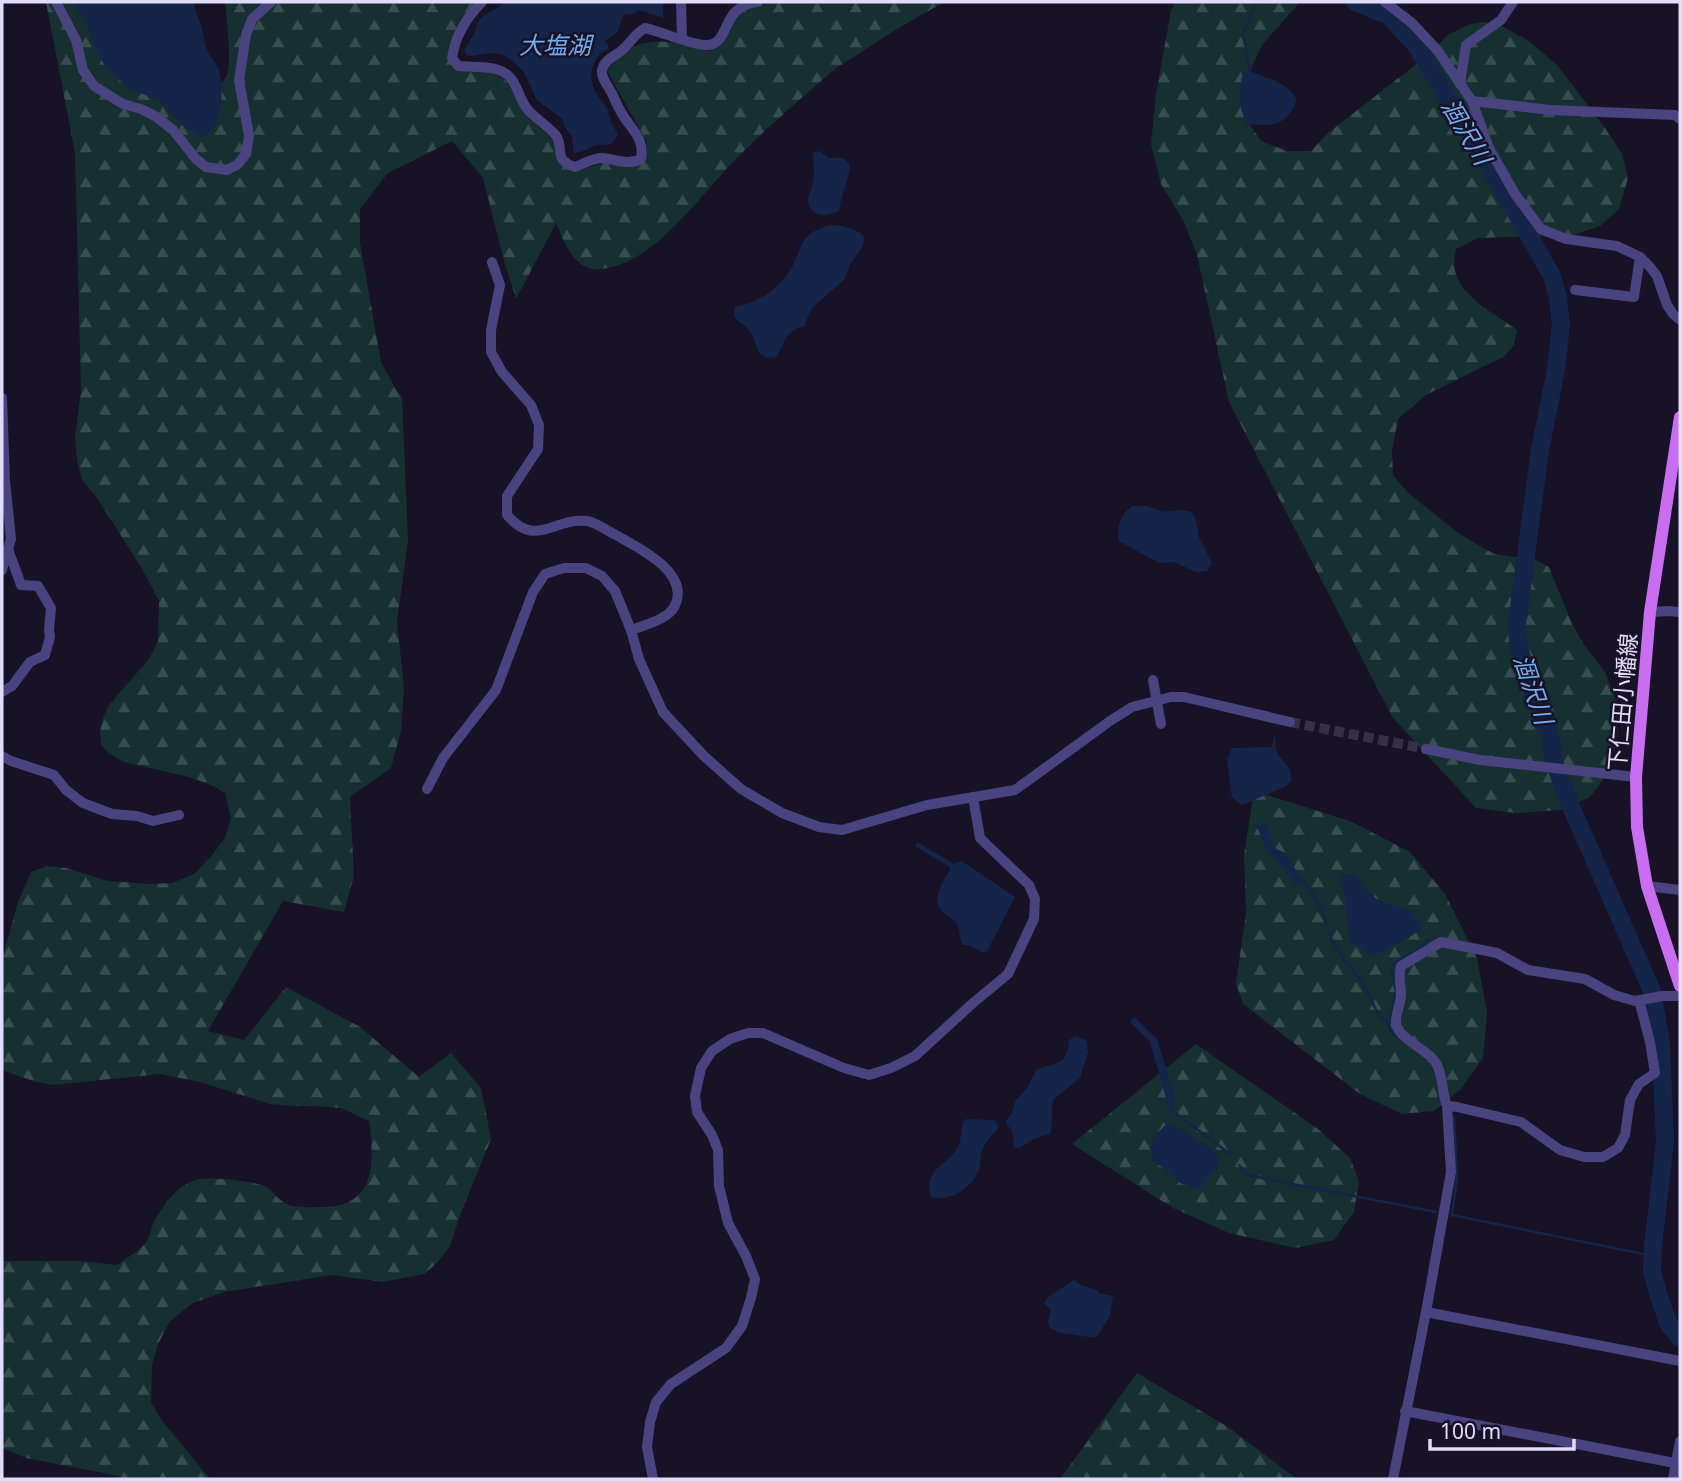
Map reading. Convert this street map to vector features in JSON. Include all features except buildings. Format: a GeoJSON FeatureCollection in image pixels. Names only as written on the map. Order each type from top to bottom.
{"type":"FeatureCollection","features":[{"type":"Feature","properties":{"kind":"main road","name":"下仁田小幡線"},"geometry":{"type":"LineString","coordinates":[[1680,417],[1650,612],[1636,777],[1637,827],[1647,887],[1680,986]]}},
{"type":"Feature","properties":{"kind":"street"},"geometry":{"type":"LineString","coordinates":[[56,2],[76,40],[83,70],[94,86],[123,104],[155,116],[173,130],[196,159],[206,167],[227,170],[237,165],[246,154],[249,136],[239,80],[246,35],[252,19],[271,2]]}},
{"type":"Feature","properties":{"kind":"street"},"geometry":{"type":"LineString","coordinates":[[482,2],[474,9],[454,44],[452,58],[458,66],[504,71],[513,81],[525,107],[556,136],[560,155],[566,163],[575,167],[601,158],[633,163],[641,159],[640,139],[620,112],[602,77],[602,69],[607,61],[620,52],[636,33],[645,29],[699,45],[711,45],[718,42],[736,10],[749,2],[758,2]]}},
{"type":"Feature","properties":{"kind":"street"},"geometry":{"type":"LineString","coordinates":[[681,2],[682,39]]}},
{"type":"Feature","properties":{"kind":"street"},"geometry":{"type":"LineString","coordinates":[[1385,2],[1412,23],[1438,51],[1460,83],[1472,101],[1489,148],[1515,194],[1541,229],[1566,239],[1617,246],[1640,257],[1657,276],[1667,305],[1680,320]]}},
{"type":"Feature","properties":{"kind":"street"},"geometry":{"type":"LineString","coordinates":[[1460,83],[1466,45],[1500,20],[1513,2]]}},
{"type":"Feature","properties":{"kind":"street"},"geometry":{"type":"LineString","coordinates":[[1472,101],[1551,110],[1680,118]]}},
{"type":"Feature","properties":{"kind":"street"},"geometry":{"type":"LineString","coordinates":[[1575,290],[1634,297],[1640,257]]}},
{"type":"Feature","properties":{"kind":"street"},"geometry":{"type":"LineString","coordinates":[[492,262],[500,285],[491,330],[491,352],[502,372],[531,405],[539,425],[538,449],[507,496],[507,515],[515,524],[526,530],[544,530],[575,521],[590,521],[650,555],[668,570],[675,583],[676,605],[667,615],[631,630]]}},
{"type":"Feature","properties":{"kind":"street"},"geometry":{"type":"LineString","coordinates":[[2,398],[7,542],[2,570]]}},
{"type":"Feature","properties":{"kind":"street"},"geometry":{"type":"LineString","coordinates":[[2,692],[12,686],[30,662],[45,655],[50,637],[51,608],[38,586],[22,585],[7,542]]}},
{"type":"Feature","properties":{"kind":"street"},"geometry":{"type":"LineString","coordinates":[[427,789],[443,758],[496,690],[533,592],[545,574],[564,568],[586,568],[603,576],[615,591],[631,630],[639,659],[663,712],[704,756],[741,789],[782,813],[819,827],[842,830],[927,805],[1015,790],[1132,707],[1171,697],[1184,697],[1290,722]]}},
{"type":"Feature","properties":{"kind":"street"},"geometry":{"type":"LineString","coordinates":[[1650,612],[1680,612]]}},
{"type":"Feature","properties":{"kind":"street"},"geometry":{"type":"LineString","coordinates":[[1153,680],[1161,724]]}},
{"type":"Feature","properties":{"kind":"street"},"geometry":{"type":"LineString","coordinates":[[1426,749],[1480,760],[1636,777]]}},
{"type":"Feature","properties":{"kind":"street"},"geometry":{"type":"LineString","coordinates":[[2,756],[54,775],[66,790],[83,803],[112,814],[153,821],[178,815]]}},
{"type":"Feature","properties":{"kind":"street"},"geometry":{"type":"LineString","coordinates":[[653,1479],[646,1447],[656,1402],[671,1384],[726,1348],[742,1326],[755,1279],[728,1223],[719,1186],[718,1150],[697,1112],[695,1096],[701,1068],[712,1051],[730,1039],[763,1033],[844,1068],[869,1074],[891,1068],[915,1056],[1008,974],[1034,919],[1035,899],[1029,886],[980,838],[973,797]]}},
{"type":"Feature","properties":{"kind":"street"},"geometry":{"type":"LineString","coordinates":[[1647,887],[1680,890]]}},
{"type":"Feature","properties":{"kind":"street"},"geometry":{"type":"LineString","coordinates":[[1393,1479],[1451,1172],[1447,1106],[1439,1067],[1434,1059],[1398,1030],[1395,1021],[1401,995],[1398,974],[1401,966],[1441,942],[1497,953],[1528,970],[1585,979],[1614,995],[1635,1001],[1680,996]]}},
{"type":"Feature","properties":{"kind":"street"},"geometry":{"type":"LineString","coordinates":[[1447,1106],[1521,1122],[1560,1150],[1584,1157],[1603,1157],[1618,1148],[1625,1135],[1630,1100],[1639,1084],[1655,1073],[1643,999]]}},
{"type":"Feature","properties":{"kind":"street"},"geometry":{"type":"LineString","coordinates":[[1426,1312],[1680,1361]]}},
{"type":"Feature","properties":{"kind":"street"},"geometry":{"type":"LineString","coordinates":[[1405,1411],[1675,1463]]}},
{"type":"Feature","properties":{"kind":"street"},"geometry":{"type":"LineString","coordinates":[[1673,1479],[1680,1441]]}},
{"type":"Feature","properties":{"kind":"green space"},"geometry":{"type":"Polygon","coordinates":[[[46,2],[105,2],[207,89],[218,85],[228,71],[225,2],[476,2],[449,45],[448,60],[457,69],[495,73],[509,83],[531,120],[552,139],[561,165],[575,172],[602,163],[645,163],[647,142],[607,71],[617,58],[640,44],[666,42],[708,51],[720,44],[738,13],[762,2],[945,2],[832,72],[745,150],[674,227],[639,255],[620,264],[601,269],[584,266],[571,254],[556,223],[516,299],[483,178],[452,141],[388,173],[360,209],[360,243],[381,362],[402,397],[408,541],[397,622],[404,688],[401,731],[391,768],[350,797],[354,876],[344,912],[283,901],[208,1031],[244,1040],[286,987],[360,1027],[419,1077],[451,1053],[481,1088],[491,1139],[450,1246],[424,1274],[383,1282],[332,1275],[224,1292],[193,1303],[170,1321],[158,1344],[152,1365],[151,1402],[160,1418],[210,1479],[123,1479],[26,1458],[2,1448],[2,1261],[81,1261],[117,1265],[144,1245],[158,1215],[172,1195],[192,1181],[200,1179],[259,1184],[293,1206],[339,1205],[353,1200],[362,1191],[368,1180],[372,1152],[369,1121],[341,1108],[270,1104],[200,1082],[160,1074],[53,1085],[2,1070],[2,959],[18,902],[31,872],[47,866],[66,868],[108,881],[172,883],[194,874],[213,854],[225,838],[231,818],[225,793],[211,785],[189,777],[124,762],[108,753],[101,744],[100,732],[109,705],[149,659],[158,641],[159,601],[141,567],[97,498],[82,480],[77,460],[75,438],[81,391],[75,153],[46,2]]]}},
{"type":"Feature","properties":{"kind":"green space"},"geometry":{"type":"Polygon","coordinates":[[[1175,2],[1300,2],[1262,45],[1242,89],[1244,116],[1261,141],[1287,151],[1311,151],[1328,133],[1428,55],[1448,35],[1481,22],[1500,25],[1529,41],[1557,65],[1622,154],[1628,178],[1619,209],[1600,226],[1573,235],[1478,238],[1456,249],[1454,266],[1459,281],[1472,298],[1517,330],[1514,345],[1505,356],[1426,395],[1398,419],[1392,451],[1393,475],[1408,493],[1461,535],[1494,554],[1536,560],[1549,567],[1572,624],[1605,672],[1617,703],[1618,735],[1608,773],[1590,797],[1560,810],[1516,813],[1476,808],[1393,718],[1229,402],[1197,255],[1184,222],[1161,184],[1151,144],[1156,94],[1175,2]]]}},
{"type":"Feature","properties":{"kind":"green space"},"geometry":{"type":"Polygon","coordinates":[[[1254,791],[1350,821],[1410,852],[1445,894],[1477,958],[1487,1013],[1483,1058],[1461,1089],[1434,1111],[1402,1114],[1360,1094],[1243,1004],[1236,983],[1246,914],[1244,855],[1254,791]]]}},
{"type":"Feature","properties":{"kind":"green space"},"geometry":{"type":"Polygon","coordinates":[[[1196,1044],[1318,1129],[1350,1158],[1359,1181],[1354,1212],[1334,1240],[1295,1248],[1229,1233],[1173,1208],[1072,1144],[1196,1044]]]}},
{"type":"Feature","properties":{"kind":"green space"},"geometry":{"type":"Polygon","coordinates":[[[1137,1373],[1228,1427],[1297,1479],[1060,1479],[1137,1373]]]}},
{"type":"Feature","properties":{"kind":"water"},"geometry":{"type":"Polygon","coordinates":[[[72,2],[194,2],[208,53],[220,74],[220,111],[214,127],[200,136],[184,126],[160,102],[126,86],[106,68],[95,48],[86,21],[72,2]]]}},
{"type":"Feature","properties":{"kind":"water","name":"大塩湖"},"geometry":{"type":"Polygon","coordinates":[[[505,2],[663,2],[663,18],[639,10],[623,15],[618,32],[605,41],[609,49],[598,57],[592,68],[593,87],[618,133],[613,142],[575,153],[572,136],[562,119],[537,100],[524,72],[509,58],[491,53],[467,55],[464,51],[480,19],[505,2]]]}},
{"type":"Feature","properties":{"kind":"water"},"geometry":{"type":"Polygon","coordinates":[[[1250,71],[1276,82],[1293,94],[1297,100],[1283,120],[1264,125],[1247,124],[1240,105],[1240,93],[1243,73],[1250,71]]]}},
{"type":"Feature","properties":{"kind":"water"},"geometry":{"type":"Polygon","coordinates":[[[819,151],[829,158],[844,158],[850,165],[839,211],[820,215],[812,211],[808,201],[814,173],[812,157],[814,152],[819,151]]]}},
{"type":"Feature","properties":{"kind":"water"},"geometry":{"type":"Polygon","coordinates":[[[830,225],[847,227],[863,235],[861,249],[850,264],[845,279],[813,307],[805,326],[788,335],[775,358],[763,356],[750,331],[734,316],[735,307],[760,298],[782,282],[804,240],[813,232],[830,225]]]}},
{"type":"Feature","properties":{"kind":"water"},"geometry":{"type":"Polygon","coordinates":[[[1132,506],[1147,506],[1164,512],[1192,512],[1199,537],[1212,563],[1207,571],[1196,572],[1174,562],[1159,563],[1119,541],[1120,521],[1132,506]]]}},
{"type":"Feature","properties":{"kind":"water"},"geometry":{"type":"Polygon","coordinates":[[[1275,736],[1277,752],[1289,769],[1291,782],[1242,805],[1232,798],[1227,759],[1232,748],[1271,747],[1275,736]]]}},
{"type":"Feature","properties":{"kind":"water"},"geometry":{"type":"Polygon","coordinates":[[[1266,822],[1275,848],[1283,852],[1305,882],[1298,887],[1268,852],[1256,825],[1266,822]]]}},
{"type":"Feature","properties":{"kind":"water"},"geometry":{"type":"Polygon","coordinates":[[[917,842],[954,864],[962,861],[1015,897],[986,953],[963,945],[957,924],[940,908],[939,891],[951,868],[915,846],[917,842]]]}},
{"type":"Feature","properties":{"kind":"water"},"geometry":{"type":"Polygon","coordinates":[[[1355,874],[1373,897],[1408,910],[1418,919],[1422,928],[1372,957],[1350,941],[1345,896],[1340,882],[1342,875],[1355,874]]]}},
{"type":"Feature","properties":{"kind":"water"},"geometry":{"type":"Polygon","coordinates":[[[1134,1017],[1157,1039],[1175,1098],[1174,1112],[1170,1112],[1150,1042],[1130,1022],[1134,1017]]]}},
{"type":"Feature","properties":{"kind":"water"},"geometry":{"type":"Polygon","coordinates":[[[1076,1036],[1087,1041],[1088,1053],[1080,1078],[1053,1100],[1050,1134],[1019,1148],[1014,1147],[1012,1130],[1006,1121],[1012,1113],[1015,1101],[1027,1088],[1037,1069],[1064,1058],[1069,1040],[1076,1036]]]}},
{"type":"Feature","properties":{"kind":"water"},"geometry":{"type":"Polygon","coordinates":[[[966,1119],[994,1120],[998,1128],[983,1148],[980,1167],[973,1181],[954,1195],[946,1198],[931,1197],[931,1179],[954,1153],[966,1119]]]}},
{"type":"Feature","properties":{"kind":"water"},"geometry":{"type":"Polygon","coordinates":[[[1167,1124],[1174,1125],[1212,1149],[1219,1158],[1219,1166],[1199,1189],[1180,1183],[1153,1161],[1153,1140],[1167,1124]]]}},
{"type":"Feature","properties":{"kind":"water"},"geometry":{"type":"Polygon","coordinates":[[[1074,1280],[1098,1290],[1099,1293],[1113,1296],[1110,1316],[1096,1338],[1060,1333],[1049,1327],[1051,1310],[1044,1303],[1047,1298],[1074,1280]]]}},
{"type":"Feature","properties":{"kind":"waterway"},"geometry":{"type":"LineString","coordinates":[[1250,71],[1243,33],[1257,2]]}},
{"type":"Feature","properties":{"kind":"waterway","name":"涸沢川"},"geometry":{"type":"LineString","coordinates":[[1355,2],[1389,16],[1416,45],[1552,276],[1558,298],[1561,324],[1556,370],[1540,450],[1517,623],[1518,643],[1527,678],[1550,735],[1554,762],[1572,809],[1652,991],[1661,1043],[1665,1143],[1652,1271],[1669,1325],[1680,1338]]}},
{"type":"Feature","properties":{"kind":"waterway"},"geometry":{"type":"LineString","coordinates":[[1305,882],[1321,908],[1331,938],[1343,958],[1363,983],[1379,1016],[1389,1024],[1391,1033],[1399,1038]]}},
{"type":"Feature","properties":{"kind":"waterway"},"geometry":{"type":"LineString","coordinates":[[1389,1024],[1396,991],[1391,972],[1393,965],[1434,937]]}},
{"type":"Feature","properties":{"kind":"waterway"},"geometry":{"type":"LineString","coordinates":[[1433,1067],[1439,1099]]}},
{"type":"Feature","properties":{"kind":"waterway"},"geometry":{"type":"LineString","coordinates":[[1174,1112],[1230,1154]]}},
{"type":"Feature","properties":{"kind":"waterway"},"geometry":{"type":"LineString","coordinates":[[1452,1115],[1457,1177],[1452,1215]]}},
{"type":"Feature","properties":{"kind":"waterway"},"geometry":{"type":"LineString","coordinates":[[1239,1165],[1247,1175],[1436,1212]]}},
{"type":"Feature","properties":{"kind":"waterway"},"geometry":{"type":"LineString","coordinates":[[1452,1215],[1653,1256]]}},
{"type":"Feature","properties":{"kind":"tunnel"},"geometry":{"type":"LineString","coordinates":[[1290,722],[1426,749]]}}]}
